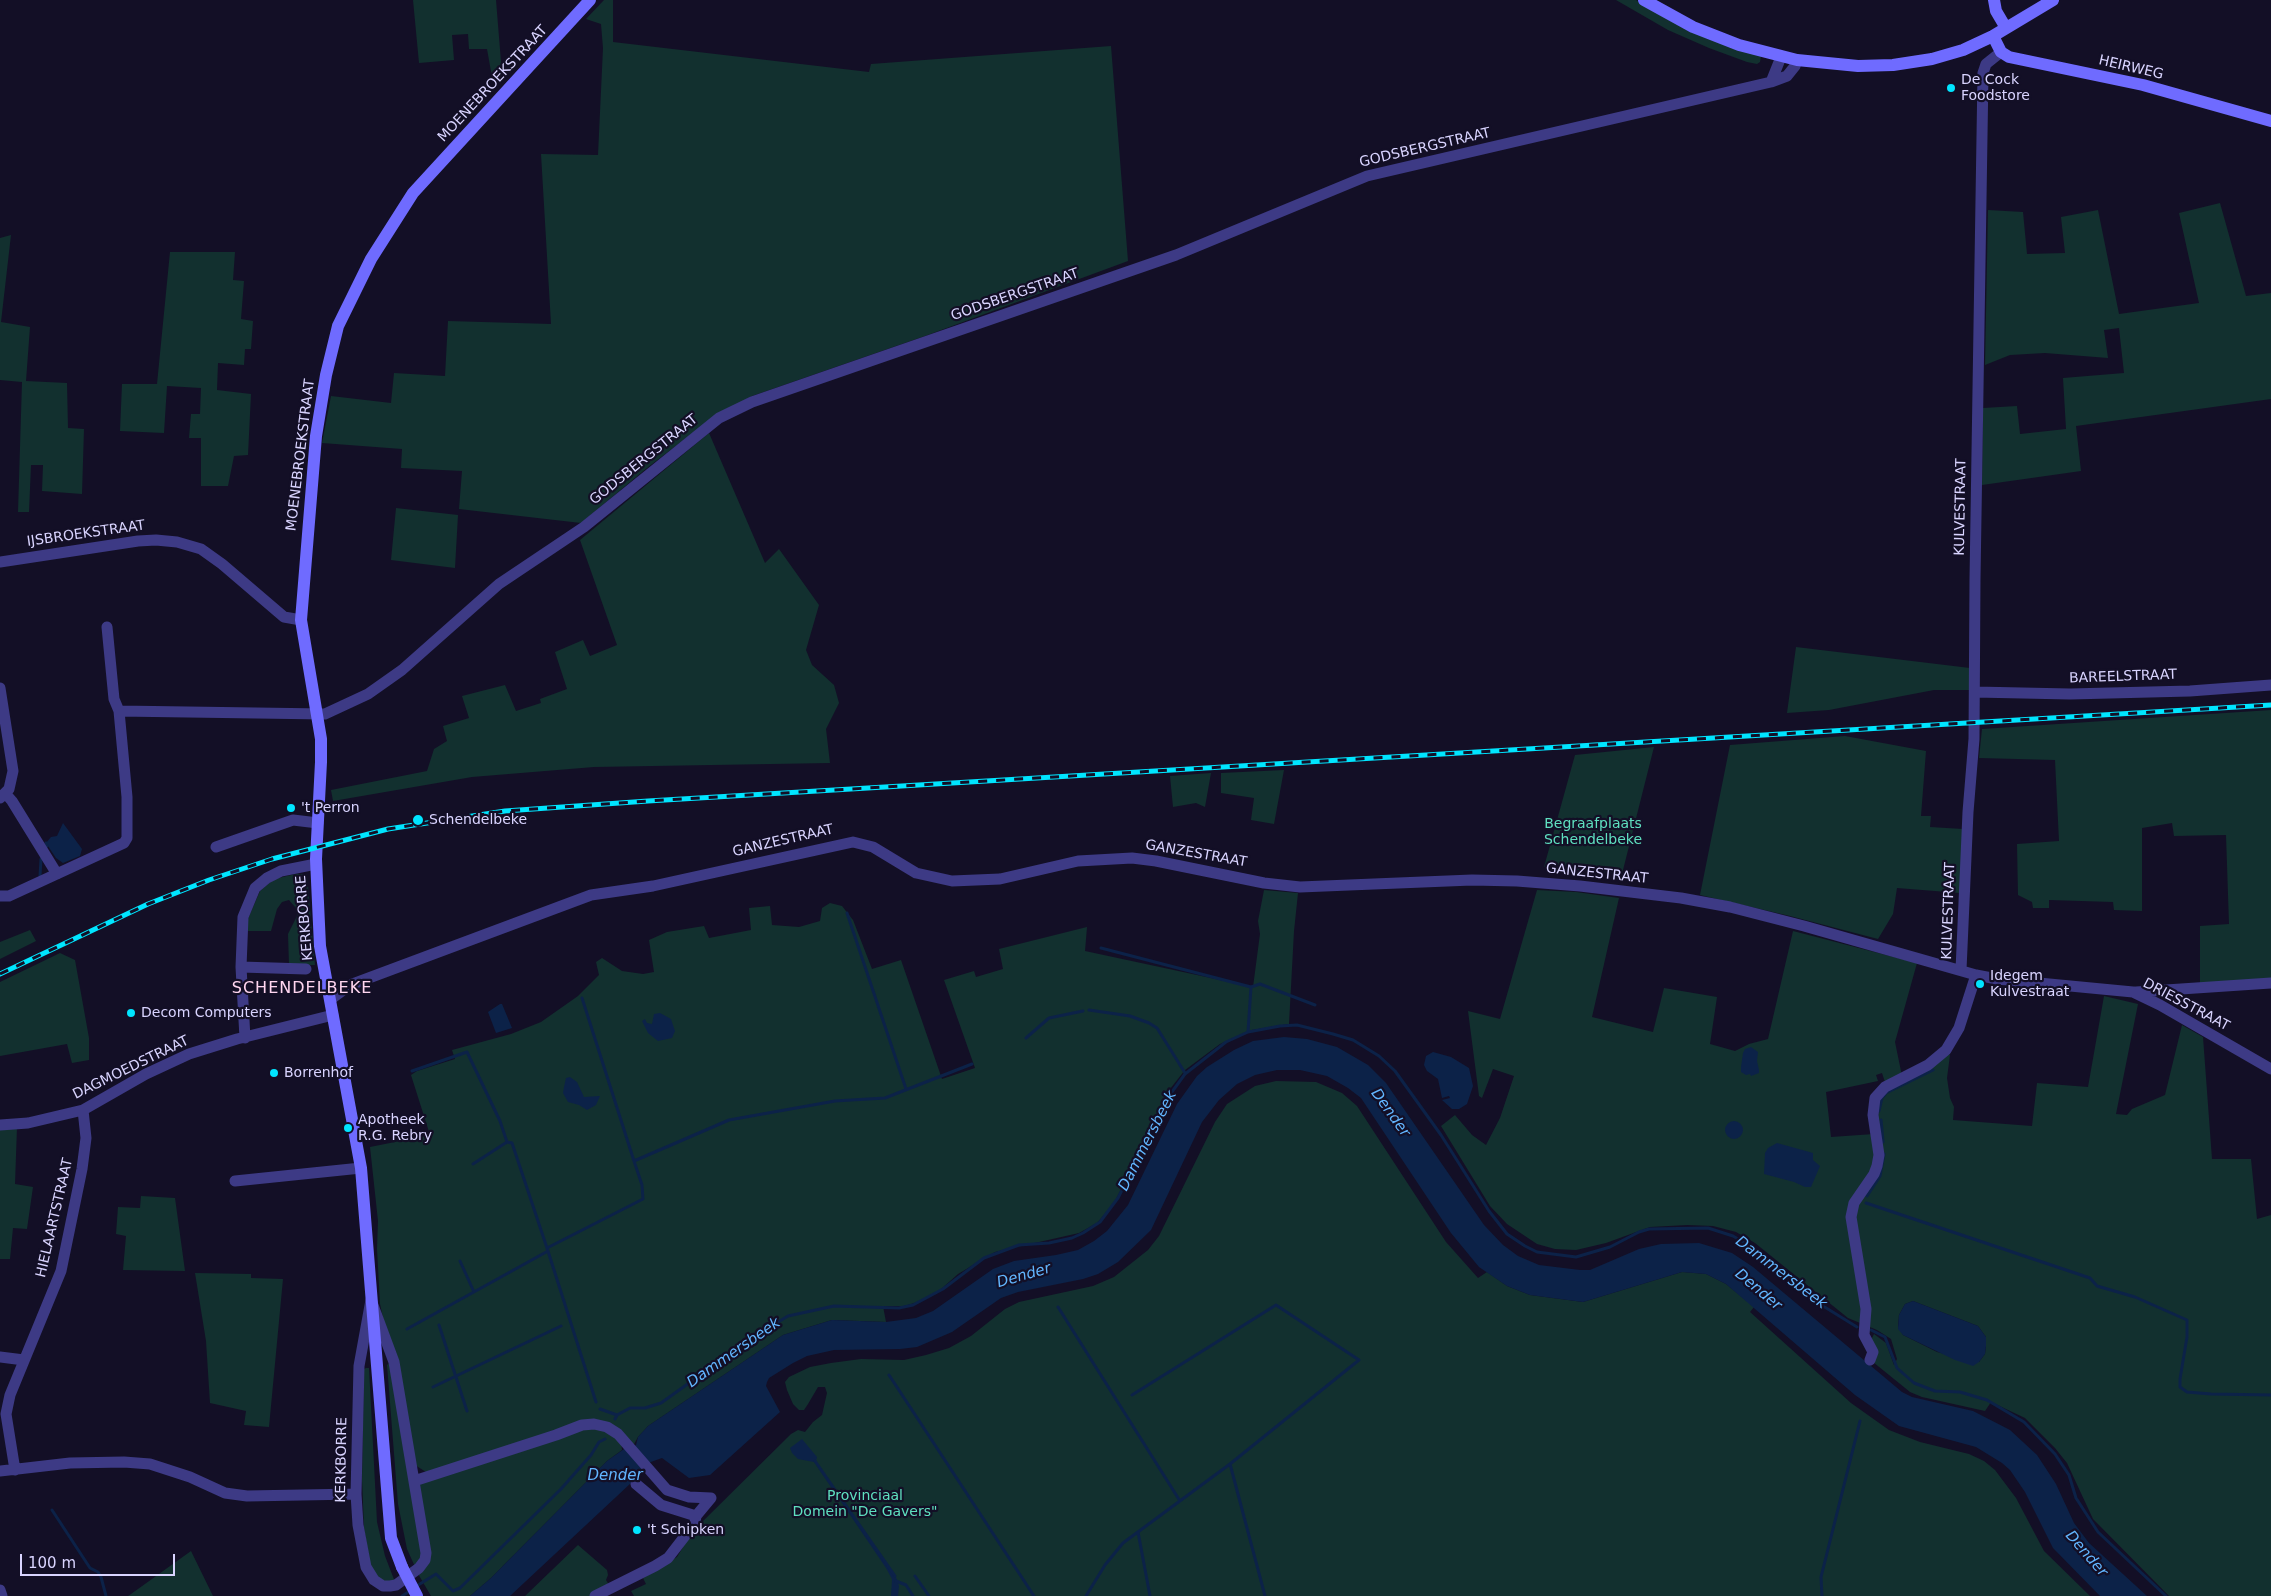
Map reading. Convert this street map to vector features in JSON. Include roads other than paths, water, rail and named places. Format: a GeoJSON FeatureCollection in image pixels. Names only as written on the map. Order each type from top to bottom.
{"type":"FeatureCollection","features":[{"type":"Feature","properties":{"kind":"street","name":"MOENEBROEKSTRAAT"},"geometry":{"type":"LineString","coordinates":[[316,843],[321,762],[317,715],[301,620],[316,436],[326,375],[338,326],[371,259],[413,193],[590,0]]}},
{"type":"Feature","properties":{"kind":"street"},"geometry":{"type":"LineString","coordinates":[[1644,0],[1692,27],[1739,45],[1781,57],[1842,65],[1893,65],[1932,59],[1963,50],[1993,36],[2053,0]]}},
{"type":"Feature","properties":{"kind":"street"},"geometry":{"type":"LineString","coordinates":[[1994,0],[1996,11],[2006,28]]}},
{"type":"Feature","properties":{"kind":"street"},"geometry":{"type":"LineString","coordinates":[[1993,36],[2001,52]]}},
{"type":"Feature","properties":{"kind":"street","name":"HEIRWEG"},"geometry":{"type":"LineString","coordinates":[[2001,52],[2009,57],[2152,87],[2271,121]]}},
{"type":"Feature","properties":{"kind":"street","name":"KULVESTRAAT"},"geometry":{"type":"LineString","coordinates":[[1961,970],[1968,812],[1974,739],[1983,73],[1986,64],[2001,52]]}},
{"type":"Feature","properties":{"kind":"street"},"geometry":{"type":"LineString","coordinates":[[1771,82],[1781,57]]}},
{"type":"Feature","properties":{"kind":"street","name":"GODSBERGSTRAAT"},"geometry":{"type":"LineString","coordinates":[[119,711],[317,715],[338,709],[368,694],[402,670],[498,584],[584,527],[719,418],[752,402],[1176,255],[1367,176],[1538,138],[1771,82],[1786,76],[1796,66],[1797,60]]}},
{"type":"Feature","properties":{"kind":"street","name":"IJSBROEKSTRAAT"},"geometry":{"type":"LineString","coordinates":[[0,562],[138,541],[177,542],[201,549],[222,564],[284,617],[301,620]]}},
{"type":"Feature","properties":{"kind":"street"},"geometry":{"type":"LineString","coordinates":[[0,896],[9,896],[116,848],[124,843],[127,838],[127,797],[119,711],[114,699],[108,627]]}},
{"type":"Feature","properties":{"kind":"street","name":"BAREELSTRAAT"},"geometry":{"type":"LineString","coordinates":[[1975,692],[2070,694],[2271,685]]}},
{"type":"Feature","properties":{"kind":"street"},"geometry":{"type":"LineString","coordinates":[[0,688],[13,771],[9,788],[2,796],[12,801],[57,874]]}},
{"type":"Feature","properties":{"kind":"street"},"geometry":{"type":"LineString","coordinates":[[216,847],[293,820],[318,823]]}},
{"type":"Feature","properties":{"kind":"street","name":"GANZESTRAAT"},"geometry":{"type":"LineString","coordinates":[[331,999],[350,985],[592,894],[653,886],[852,842],[873,848],[916,873],[952,881],[1000,879],[1078,861],[1132,858],[1156,861],[1264,883],[1300,887],[1472,880],[1580,886],[1629,891],[1730,907],[1961,970]]}},
{"type":"Feature","properties":{"kind":"street","name":"KERKBORRE"},"geometry":{"type":"LineString","coordinates":[[316,843],[320,946],[361,1168],[391,1538],[402,1567],[417,1596]]}},
{"type":"Feature","properties":{"kind":"street"},"geometry":{"type":"LineString","coordinates":[[245,1038],[241,967],[243,917],[255,888],[267,878],[281,871],[316,864]]}},
{"type":"Feature","properties":{"kind":"street"},"geometry":{"type":"LineString","coordinates":[[241,967],[306,969]]}},
{"type":"Feature","properties":{"kind":"street","name":"DRIESSTRAAT"},"geometry":{"type":"LineString","coordinates":[[1961,970],[1997,979],[2133,992],[2160,1005],[2271,1069]]}},
{"type":"Feature","properties":{"kind":"street"},"geometry":{"type":"LineString","coordinates":[[1870,1360],[1873,1352],[1864,1335],[1866,1309],[1851,1217],[1854,1204],[1874,1174],[1877,1166],[1879,1155],[1873,1116],[1875,1098],[1885,1087],[1928,1066],[1946,1050],[1959,1028],[1976,975]]}},
{"type":"Feature","properties":{"kind":"street"},"geometry":{"type":"LineString","coordinates":[[2133,992],[2271,983]]}},
{"type":"Feature","properties":{"kind":"street","name":"DAGMOEDSTRAAT"},"geometry":{"type":"LineString","coordinates":[[0,1125],[28,1123],[83,1110],[146,1074],[189,1054],[333,1015]]}},
{"type":"Feature","properties":{"kind":"street","name":"HIELAARTSTRAAT"},"geometry":{"type":"LineString","coordinates":[[0,1425],[6,1414],[10,1394],[61,1271],[82,1169],[86,1138],[83,1110]]}},
{"type":"Feature","properties":{"kind":"street"},"geometry":{"type":"LineString","coordinates":[[236,1181],[361,1168]]}},
{"type":"Feature","properties":{"kind":"street","name":"KERKBORRE"},"geometry":{"type":"LineString","coordinates":[[371,1300],[394,1362],[426,1543],[425,1560],[419,1568],[396,1585],[383,1586],[374,1580],[366,1567],[358,1525],[356,1494],[359,1366],[371,1300]]}},
{"type":"Feature","properties":{"kind":"street"},"geometry":{"type":"LineString","coordinates":[[0,1357],[24,1360]]}},
{"type":"Feature","properties":{"kind":"street","name":"HIELAARTSTRAAT"},"geometry":{"type":"LineString","coordinates":[[6,1414],[14,1470]]}},
{"type":"Feature","properties":{"kind":"street"},"geometry":{"type":"LineString","coordinates":[[414,1481],[582,1425],[594,1424],[607,1427],[618,1434],[650,1473],[667,1490],[689,1497],[711,1498],[696,1516],[695,1523],[668,1558],[596,1596]]}},
{"type":"Feature","properties":{"kind":"street"},"geometry":{"type":"LineString","coordinates":[[0,1471],[70,1464],[124,1462],[150,1464],[190,1477],[225,1493],[247,1496],[356,1494]]}},
{"type":"Feature","properties":{"kind":"street"},"geometry":{"type":"LineString","coordinates":[[636,1484],[661,1505],[696,1516]]}},
{"type":"Feature","properties":{"kind":"street"},"geometry":{"type":"LineString","coordinates":[[0,1590],[2,1596]]}},
{"type":"Feature","properties":{"kind":"water"},"geometry":{"type":"Polygon","coordinates":[[[63,823],[82,849],[80,856],[63,863],[56,858],[46,843],[51,837],[57,836],[63,823]]]}},
{"type":"Feature","properties":{"kind":"water"},"geometry":{"type":"Polygon","coordinates":[[[502,1004],[512,1028],[496,1033],[488,1012],[502,1004]]]}},
{"type":"Feature","properties":{"kind":"water"},"geometry":{"type":"Polygon","coordinates":[[[660,1013],[671,1019],[675,1031],[672,1038],[658,1041],[648,1033],[642,1021],[645,1019],[647,1023],[652,1024],[654,1014],[660,1013]]]}},
{"type":"Feature","properties":{"kind":"water","name":"Dender"},"geometry":{"type":"Polygon","coordinates":[[[1284,1037],[1307,1039],[1337,1047],[1368,1065],[1386,1083],[1484,1225],[1503,1245],[1518,1256],[1539,1265],[1590,1270],[1639,1249],[1661,1244],[1699,1243],[1732,1253],[1753,1267],[1902,1392],[1912,1397],[1973,1411],[2010,1430],[2037,1455],[2056,1484],[2074,1523],[2089,1543],[2147,1596],[2100,1596],[2053,1548],[2025,1492],[2010,1470],[2002,1463],[1976,1447],[1899,1426],[1855,1395],[1726,1284],[1706,1274],[1682,1272],[1583,1302],[1530,1295],[1507,1286],[1479,1267],[1451,1233],[1361,1098],[1327,1076],[1300,1070],[1277,1070],[1255,1075],[1237,1084],[1219,1100],[1202,1122],[1151,1230],[1118,1262],[1098,1274],[1083,1279],[1018,1292],[1001,1298],[952,1332],[917,1347],[834,1350],[807,1356],[793,1363],[769,1378],[767,1382],[766,1386],[780,1412],[710,1475],[689,1478],[662,1458],[648,1463],[641,1468],[643,1471],[631,1483],[510,1596],[470,1596],[491,1578],[607,1461],[624,1449],[627,1451],[636,1445],[638,1437],[648,1426],[783,1335],[832,1320],[886,1322],[916,1318],[933,1311],[993,1269],[1014,1261],[1078,1250],[1094,1241],[1107,1231],[1128,1205],[1177,1104],[1197,1076],[1207,1067],[1234,1050],[1253,1041],[1284,1037]]]}},
{"type":"Feature","properties":{"kind":"water"},"geometry":{"type":"Polygon","coordinates":[[[1751,1047],[1758,1052],[1759,1073],[1751,1076],[1741,1072],[1741,1067],[1745,1049],[1751,1047]]]}},
{"type":"Feature","properties":{"kind":"water"},"geometry":{"type":"Polygon","coordinates":[[[1433,1052],[1451,1057],[1469,1068],[1473,1086],[1467,1104],[1459,1109],[1452,1109],[1442,1100],[1450,1098],[1449,1096],[1442,1098],[1438,1079],[1427,1071],[1424,1065],[1426,1056],[1433,1052]]]}},
{"type":"Feature","properties":{"kind":"water"},"geometry":{"type":"Polygon","coordinates":[[[570,1077],[577,1082],[584,1097],[600,1096],[596,1105],[587,1110],[579,1105],[568,1102],[563,1093],[566,1078],[570,1077]]]}},
{"type":"Feature","properties":{"kind":"water"},"geometry":{"type":"Polygon","coordinates":[[[1734,1121],[1742,1126],[1743,1130],[1738,1138],[1734,1139],[1726,1134],[1725,1130],[1730,1122],[1734,1121]]]}},
{"type":"Feature","properties":{"kind":"water"},"geometry":{"type":"Polygon","coordinates":[[[1777,1143],[1813,1153],[1813,1160],[1820,1166],[1811,1187],[1805,1187],[1764,1174],[1765,1153],[1768,1148],[1777,1143]]]}},
{"type":"Feature","properties":{"kind":"water"},"geometry":{"type":"Polygon","coordinates":[[[1913,1301],[1978,1326],[1986,1337],[1985,1354],[1979,1362],[1973,1366],[1955,1360],[1903,1335],[1898,1329],[1899,1315],[1905,1304],[1913,1301]]]}},
{"type":"Feature","properties":{"kind":"water"},"geometry":{"type":"Polygon","coordinates":[[[802,1439],[817,1457],[816,1462],[896,1577],[899,1586],[898,1596],[891,1596],[892,1579],[886,1568],[814,1462],[798,1459],[792,1453],[790,1448],[802,1439]]]}},
{"type":"Feature","properties":{"kind":"waterway"},"geometry":{"type":"LineString","coordinates":[[40,876],[41,859]]}},
{"type":"Feature","properties":{"kind":"waterway"},"geometry":{"type":"LineString","coordinates":[[847,913],[906,1089]]}},
{"type":"Feature","properties":{"kind":"waterway"},"geometry":{"type":"LineString","coordinates":[[1101,948],[1251,987],[1248,1032]]}},
{"type":"Feature","properties":{"kind":"waterway"},"geometry":{"type":"LineString","coordinates":[[1251,987],[1260,984],[1315,1005]]}},
{"type":"Feature","properties":{"kind":"waterway"},"geometry":{"type":"LineString","coordinates":[[582,998],[634,1161]]}},
{"type":"Feature","properties":{"kind":"waterway"},"geometry":{"type":"LineString","coordinates":[[1089,1010],[1130,1016],[1157,1028],[1185,1073]]}},
{"type":"Feature","properties":{"kind":"waterway"},"geometry":{"type":"LineString","coordinates":[[1026,1038],[1049,1018],[1083,1011]]}},
{"type":"Feature","properties":{"kind":"waterway","name":"Dammersbeek"},"geometry":{"type":"LineString","coordinates":[[615,1419],[617,1415],[630,1408],[645,1408],[661,1403],[752,1338],[788,1316],[834,1306],[899,1308],[913,1305],[943,1289],[984,1258],[1019,1245],[1049,1243],[1072,1238],[1083,1233],[1100,1222],[1118,1198],[1169,1096],[1185,1074],[1226,1042],[1248,1032],[1280,1026],[1297,1025],[1353,1040],[1379,1056],[1395,1071],[1441,1135],[1489,1211],[1507,1234],[1525,1246],[1537,1252],[1576,1257],[1610,1247],[1649,1229],[1708,1228],[1733,1236],[1753,1248],[1823,1306],[1857,1327]]}},
{"type":"Feature","properties":{"kind":"waterway"},"geometry":{"type":"LineString","coordinates":[[412,1071],[467,1052],[500,1121],[507,1142]]}},
{"type":"Feature","properties":{"kind":"waterway"},"geometry":{"type":"LineString","coordinates":[[596,1402],[547,1248],[643,1199],[642,1185],[634,1161],[729,1120],[835,1101],[885,1098],[972,1064]]}},
{"type":"Feature","properties":{"kind":"waterway"},"geometry":{"type":"LineString","coordinates":[[1879,1111],[1882,1098],[1886,1093],[1933,1070]]}},
{"type":"Feature","properties":{"kind":"waterway"},"geometry":{"type":"LineString","coordinates":[[1881,1120],[1883,1142]]}},
{"type":"Feature","properties":{"kind":"waterway"},"geometry":{"type":"LineString","coordinates":[[473,1164],[507,1142],[512,1143],[547,1248]]}},
{"type":"Feature","properties":{"kind":"waterway"},"geometry":{"type":"LineString","coordinates":[[1867,1196],[1880,1176],[1884,1154]]}},
{"type":"Feature","properties":{"kind":"waterway"},"geometry":{"type":"LineString","coordinates":[[1866,1203],[2090,1278],[2097,1286],[2135,1297],[2187,1320],[2187,1337],[2180,1379],[2180,1387],[2187,1392],[2271,1395]]}},
{"type":"Feature","properties":{"kind":"waterway"},"geometry":{"type":"LineString","coordinates":[[407,1329],[548,1251]]}},
{"type":"Feature","properties":{"kind":"waterway"},"geometry":{"type":"LineString","coordinates":[[460,1261],[474,1292]]}},
{"type":"Feature","properties":{"kind":"waterway"},"geometry":{"type":"LineString","coordinates":[[1132,1395],[1276,1305],[1359,1360],[1230,1464]]}},
{"type":"Feature","properties":{"kind":"waterway"},"geometry":{"type":"LineString","coordinates":[[1058,1307],[1180,1501]]}},
{"type":"Feature","properties":{"kind":"waterway"},"geometry":{"type":"LineString","coordinates":[[439,1325],[467,1411]]}},
{"type":"Feature","properties":{"kind":"waterway"},"geometry":{"type":"LineString","coordinates":[[433,1387],[561,1326]]}},
{"type":"Feature","properties":{"kind":"waterway","name":"Dammersbeek"},"geometry":{"type":"LineString","coordinates":[[1871,1330],[1885,1337],[1897,1368],[1914,1383],[1935,1391],[1960,1392],[1987,1400],[2024,1422],[2055,1454],[2069,1475],[2076,1498],[2098,1532],[2166,1596]]}},
{"type":"Feature","properties":{"kind":"waterway"},"geometry":{"type":"LineString","coordinates":[[889,1375],[1034,1596]]}},
{"type":"Feature","properties":{"kind":"waterway"},"geometry":{"type":"LineString","coordinates":[[600,1409],[617,1415]]}},
{"type":"Feature","properties":{"kind":"waterway"},"geometry":{"type":"LineString","coordinates":[[1822,1596],[1821,1577],[1860,1421]]}},
{"type":"Feature","properties":{"kind":"waterway","name":"Dammersbeek"},"geometry":{"type":"LineString","coordinates":[[415,1587],[436,1574],[453,1591],[460,1588],[561,1489],[591,1455],[599,1442],[605,1439]]}},
{"type":"Feature","properties":{"kind":"waterway"},"geometry":{"type":"LineString","coordinates":[[815,1461],[895,1576]]}},
{"type":"Feature","properties":{"kind":"waterway"},"geometry":{"type":"LineString","coordinates":[[1086,1596],[1105,1565],[1123,1543],[1230,1464],[1265,1596]]}},
{"type":"Feature","properties":{"kind":"waterway"},"geometry":{"type":"LineString","coordinates":[[52,1510],[90,1568],[98,1572],[106,1596]]}},
{"type":"Feature","properties":{"kind":"waterway"},"geometry":{"type":"LineString","coordinates":[[1138,1532],[1150,1596]]}},
{"type":"Feature","properties":{"kind":"waterway"},"geometry":{"type":"LineString","coordinates":[[915,1576],[929,1596]]}},
{"type":"Feature","properties":{"kind":"waterway"},"geometry":{"type":"LineString","coordinates":[[896,1581],[906,1585],[913,1596]]}},
{"type":"Feature","properties":{"kind":"waterway","name":"Dammersbeek"},"geometry":{"type":"LineString","coordinates":[[402,1596],[410,1591]]}},
{"type":"Feature","properties":{"kind":"railway"},"geometry":{"type":"LineString","coordinates":[[0,974],[148,904],[209,880],[272,859],[388,829],[505,811],[2271,705]]}},
{"type":"Feature","properties":{"kind":"place","name":"De Cock Foodstore"},"geometry":{"type":"Point","coordinates":[1951,88]}},
{"type":"Feature","properties":{"kind":"place","name":"'t Perron"},"geometry":{"type":"Point","coordinates":[291,808]}},
{"type":"Feature","properties":{"kind":"place","name":"Schendelbeke"},"geometry":{"type":"Point","coordinates":[418,820]}},
{"type":"Feature","properties":{"kind":"place","name":"Idegem Kulvestraat"},"geometry":{"type":"Point","coordinates":[1980,984]}},
{"type":"Feature","properties":{"kind":"place","name":"Decom Computers"},"geometry":{"type":"Point","coordinates":[131,1013]}},
{"type":"Feature","properties":{"kind":"place","name":"Borrenhof"},"geometry":{"type":"Point","coordinates":[274,1073]}},
{"type":"Feature","properties":{"kind":"place","name":"Apotheek R.G. Rebry"},"geometry":{"type":"Point","coordinates":[348,1128]}},
{"type":"Feature","properties":{"kind":"place","name":"'t Schipken"},"geometry":{"type":"Point","coordinates":[637,1530]}},
{"type":"Feature","properties":{"kind":"district","name":"SCHENDELBEKE"},"geometry":{"type":"Point","coordinates":[302,989]}},
{"type":"Feature","properties":{"kind":"park label","name":"Begraafplaats Schendelbeke"},"geometry":{"type":"Point","coordinates":[1593,832]}},
{"type":"Feature","properties":{"kind":"park label","name":"Provinciaal Domein \"De Gavers\""},"geometry":{"type":"Point","coordinates":[865,1504]}}]}
